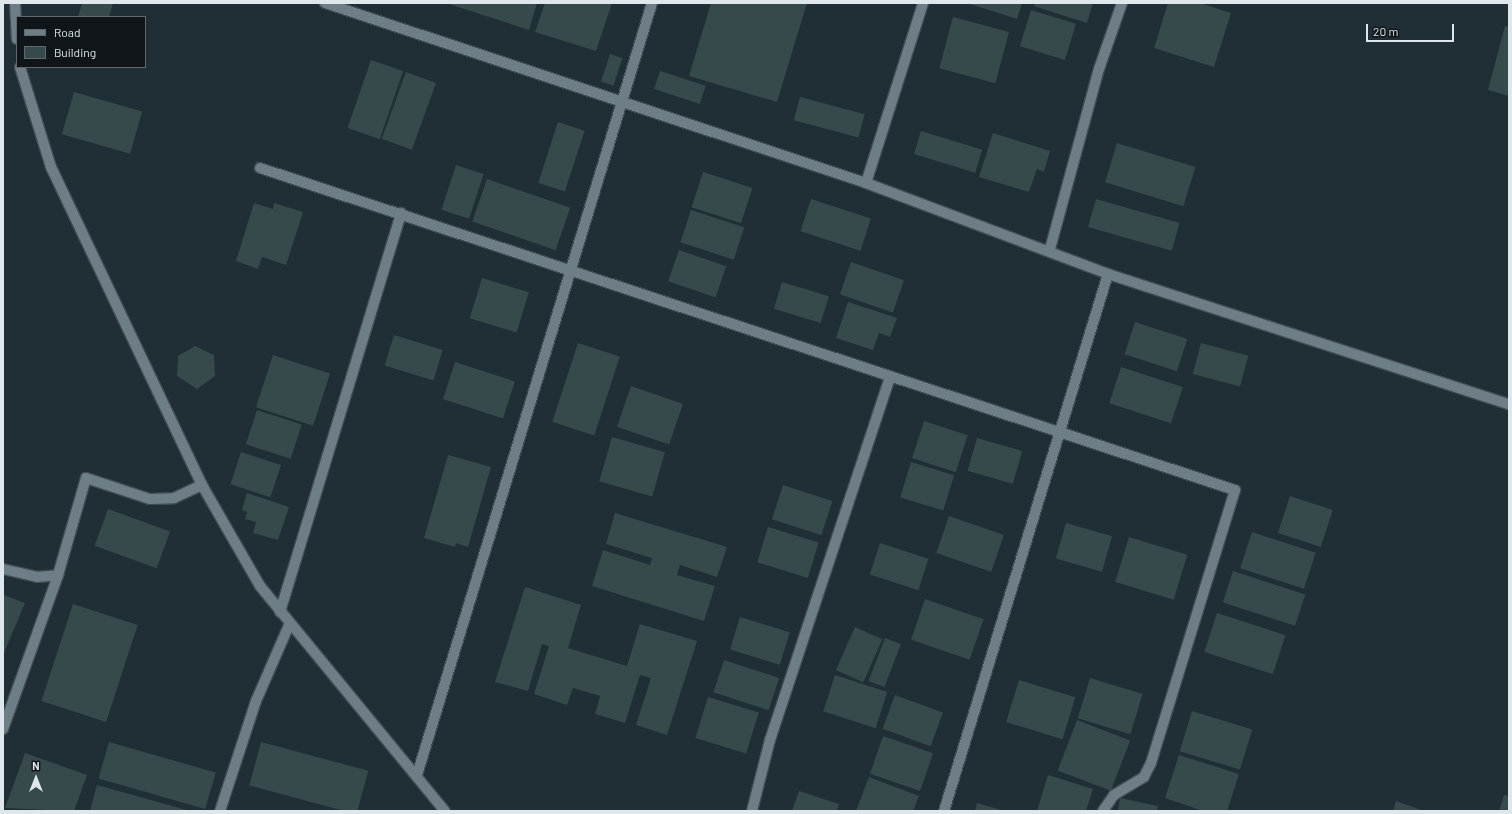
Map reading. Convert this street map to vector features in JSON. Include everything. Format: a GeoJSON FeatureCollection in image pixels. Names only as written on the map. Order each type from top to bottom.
{"type":"FeatureCollection","features":[{"type":"Feature","properties":{"kind":"street"},"geometry":{"type":"LineString","coordinates":[[15,3],[16,21]]}},
{"type":"Feature","properties":{"kind":"street"},"geometry":{"type":"LineString","coordinates":[[325,3],[866,183],[1050,249],[1108,274],[1509,404]]}},
{"type":"Feature","properties":{"kind":"street"},"geometry":{"type":"LineString","coordinates":[[417,775],[572,270],[620,101],[652,3]]}},
{"type":"Feature","properties":{"kind":"street"},"geometry":{"type":"LineString","coordinates":[[866,183],[923,3]]}},
{"type":"Feature","properties":{"kind":"street"},"geometry":{"type":"LineString","coordinates":[[1050,249],[1099,69],[1122,3]]}},
{"type":"Feature","properties":{"kind":"street"},"geometry":{"type":"LineString","coordinates":[[20,68],[52,167],[202,485],[260,586],[289,625],[417,775],[445,811]]}},
{"type":"Feature","properties":{"kind":"street"},"geometry":{"type":"LineString","coordinates":[[260,168],[401,213],[890,377],[1235,490],[1151,763],[1144,777],[1114,795],[1103,811]]}},
{"type":"Feature","properties":{"kind":"street"},"geometry":{"type":"LineString","coordinates":[[280,612],[401,213]]}},
{"type":"Feature","properties":{"kind":"street"},"geometry":{"type":"LineString","coordinates":[[944,811],[1061,433],[1108,274]]}},
{"type":"Feature","properties":{"kind":"street"},"geometry":{"type":"LineString","coordinates":[[752,811],[770,740],[890,377]]}},
{"type":"Feature","properties":{"kind":"street"},"geometry":{"type":"LineString","coordinates":[[3,728],[58,575],[86,478],[150,499],[174,498],[202,485]]}},
{"type":"Feature","properties":{"kind":"street"},"geometry":{"type":"LineString","coordinates":[[3,569],[37,577],[58,575]]}},
{"type":"Feature","properties":{"kind":"street"},"geometry":{"type":"LineString","coordinates":[[220,811],[256,701],[289,625]]}},
{"type":"Feature","properties":{"kind":"building"},"geometry":{"type":"Polygon","coordinates":[[[82,3],[113,3],[109,16],[78,16],[82,3]]]}},
{"type":"Feature","properties":{"kind":"building"},"geometry":{"type":"Polygon","coordinates":[[[446,3],[537,3],[529,30],[446,3]]]}},
{"type":"Feature","properties":{"kind":"building"},"geometry":{"type":"Polygon","coordinates":[[[545,3],[612,3],[596,51],[535,32],[545,3]]]}},
{"type":"Feature","properties":{"kind":"building"},"geometry":{"type":"Polygon","coordinates":[[[711,3],[807,3],[777,102],[689,76],[711,3]]]}},
{"type":"Feature","properties":{"kind":"building"},"geometry":{"type":"Polygon","coordinates":[[[967,3],[1022,3],[1017,19],[967,3]]]}},
{"type":"Feature","properties":{"kind":"building"},"geometry":{"type":"Polygon","coordinates":[[[1035,3],[1093,3],[1087,23],[1034,6],[1035,3]]]}},
{"type":"Feature","properties":{"kind":"building"},"geometry":{"type":"Polygon","coordinates":[[[1168,3],[1200,3],[1231,13],[1214,67],[1154,48],[1168,3]]]}},
{"type":"Feature","properties":{"kind":"building"},"geometry":{"type":"Polygon","coordinates":[[[1031,10],[1076,24],[1065,60],[1020,46],[1031,10]]]}},
{"type":"Feature","properties":{"kind":"building"},"geometry":{"type":"Polygon","coordinates":[[[953,17],[1009,32],[995,83],[939,68],[953,17]]]}},
{"type":"Feature","properties":{"kind":"building"},"geometry":{"type":"Polygon","coordinates":[[[1505,26],[1509,27],[1509,96],[1488,90],[1505,26]]]}},
{"type":"Feature","properties":{"kind":"building"},"geometry":{"type":"Polygon","coordinates":[[[610,54],[622,58],[613,86],[601,82],[610,54]]]}},
{"type":"Feature","properties":{"kind":"building"},"geometry":{"type":"Polygon","coordinates":[[[371,60],[403,71],[380,139],[348,128],[371,60]]]}},
{"type":"Feature","properties":{"kind":"building"},"geometry":{"type":"Polygon","coordinates":[[[660,71],[706,86],[700,104],[654,89],[660,71]]]}},
{"type":"Feature","properties":{"kind":"building"},"geometry":{"type":"Polygon","coordinates":[[[406,72],[436,83],[412,150],[382,139],[406,72]]]}},
{"type":"Feature","properties":{"kind":"building"},"geometry":{"type":"Polygon","coordinates":[[[74,92],[142,112],[130,154],[62,134],[74,92]]]}},
{"type":"Feature","properties":{"kind":"building"},"geometry":{"type":"Polygon","coordinates":[[[800,97],[865,114],[859,138],[794,120],[800,97]]]}},
{"type":"Feature","properties":{"kind":"building"},"geometry":{"type":"Polygon","coordinates":[[[558,122],[585,131],[565,192],[538,183],[558,122]]]}},
{"type":"Feature","properties":{"kind":"building"},"geometry":{"type":"Polygon","coordinates":[[[921,131],[982,150],[975,173],[914,154],[921,131]]]}},
{"type":"Feature","properties":{"kind":"building"},"geometry":{"type":"Polygon","coordinates":[[[993,133],[1050,151],[1044,172],[1037,169],[1029,192],[979,177],[993,133]]]}},
{"type":"Feature","properties":{"kind":"building"},"geometry":{"type":"Polygon","coordinates":[[[1117,143],[1195,167],[1183,206],[1105,182],[1117,143]]]}},
{"type":"Feature","properties":{"kind":"building"},"geometry":{"type":"Polygon","coordinates":[[[456,165],[484,174],[469,219],[441,210],[456,165]]]}},
{"type":"Feature","properties":{"kind":"building"},"geometry":{"type":"Polygon","coordinates":[[[703,172],[752,188],[741,223],[692,207],[703,172]]]}},
{"type":"Feature","properties":{"kind":"building"},"geometry":{"type":"Polygon","coordinates":[[[487,179],[570,208],[556,250],[472,222],[487,179]]]}},
{"type":"Feature","properties":{"kind":"building"},"geometry":{"type":"Polygon","coordinates":[[[811,199],[871,218],[860,251],[800,231],[811,199]]]}},
{"type":"Feature","properties":{"kind":"building"},"geometry":{"type":"Polygon","coordinates":[[[1096,199],[1180,223],[1172,251],[1088,227],[1096,199]]]}},
{"type":"Feature","properties":{"kind":"building"},"geometry":{"type":"Polygon","coordinates":[[[254,203],[273,209],[274,203],[303,212],[286,265],[262,257],[258,269],[236,261],[254,203]]]}},
{"type":"Feature","properties":{"kind":"building"},"geometry":{"type":"Polygon","coordinates":[[[691,210],[744,227],[734,260],[680,242],[691,210]]]}},
{"type":"Feature","properties":{"kind":"building"},"geometry":{"type":"Polygon","coordinates":[[[679,250],[726,266],[716,297],[668,281],[679,250]]]}},
{"type":"Feature","properties":{"kind":"building"},"geometry":{"type":"Polygon","coordinates":[[[851,262],[904,280],[893,312],[840,294],[851,262]]]}},
{"type":"Feature","properties":{"kind":"building"},"geometry":{"type":"Polygon","coordinates":[[[482,278],[529,292],[517,332],[470,318],[482,278]]]}},
{"type":"Feature","properties":{"kind":"building"},"geometry":{"type":"Polygon","coordinates":[[[782,282],[829,296],[821,323],[774,309],[782,282]]]}},
{"type":"Feature","properties":{"kind":"building"},"geometry":{"type":"Polygon","coordinates":[[[848,302],[897,318],[890,337],[879,333],[873,350],[836,338],[848,302]]]}},
{"type":"Feature","properties":{"kind":"building"},"geometry":{"type":"Polygon","coordinates":[[[1135,322],[1187,339],[1177,371],[1124,354],[1135,322]]]}},
{"type":"Feature","properties":{"kind":"building"},"geometry":{"type":"Polygon","coordinates":[[[394,335],[443,350],[433,381],[385,366],[394,335]]]}},
{"type":"Feature","properties":{"kind":"building"},"geometry":{"type":"Polygon","coordinates":[[[578,343],[620,357],[594,436],[552,422],[578,343]]]}},
{"type":"Feature","properties":{"kind":"building"},"geometry":{"type":"Polygon","coordinates":[[[1201,343],[1248,356],[1240,387],[1193,374],[1201,343]]]}},
{"type":"Feature","properties":{"kind":"building"},"geometry":{"type":"Polygon","coordinates":[[[195,346],[214,355],[215,376],[197,389],[177,376],[178,356],[195,346]]]}},
{"type":"Feature","properties":{"kind":"building"},"geometry":{"type":"Polygon","coordinates":[[[273,355],[330,374],[313,426],[256,407],[273,355]]]}},
{"type":"Feature","properties":{"kind":"building"},"geometry":{"type":"Polygon","coordinates":[[[455,362],[515,381],[503,419],[443,399],[455,362]]]}},
{"type":"Feature","properties":{"kind":"building"},"geometry":{"type":"Polygon","coordinates":[[[1121,367],[1183,387],[1171,423],[1109,403],[1121,367]]]}},
{"type":"Feature","properties":{"kind":"building"},"geometry":{"type":"Polygon","coordinates":[[[631,386],[683,404],[669,445],[617,427],[631,386]]]}},
{"type":"Feature","properties":{"kind":"building"},"geometry":{"type":"Polygon","coordinates":[[[257,410],[302,425],[291,459],[246,444],[257,410]]]}},
{"type":"Feature","properties":{"kind":"building"},"geometry":{"type":"Polygon","coordinates":[[[924,421],[968,435],[956,472],[912,458],[924,421]]]}},
{"type":"Feature","properties":{"kind":"building"},"geometry":{"type":"Polygon","coordinates":[[[612,437],[665,452],[652,496],[599,481],[612,437]]]}},
{"type":"Feature","properties":{"kind":"building"},"geometry":{"type":"Polygon","coordinates":[[[977,438],[1022,451],[1013,484],[968,471],[977,438]]]}},
{"type":"Feature","properties":{"kind":"building"},"geometry":{"type":"Polygon","coordinates":[[[241,452],[281,465],[270,497],[230,484],[241,452]]]}},
{"type":"Feature","properties":{"kind":"building"},"geometry":{"type":"Polygon","coordinates":[[[448,455],[491,467],[468,547],[456,543],[455,547],[424,538],[448,455]]]}},
{"type":"Feature","properties":{"kind":"building"},"geometry":{"type":"Polygon","coordinates":[[[911,462],[954,475],[943,511],[900,497],[911,462]]]}},
{"type":"Feature","properties":{"kind":"building"},"geometry":{"type":"Polygon","coordinates":[[[783,485],[832,501],[821,535],[772,519],[783,485]]]}},
{"type":"Feature","properties":{"kind":"building"},"geometry":{"type":"Polygon","coordinates":[[[247,493],[289,507],[278,540],[253,533],[256,522],[245,519],[247,512],[242,510],[247,493]]]}},
{"type":"Feature","properties":{"kind":"building"},"geometry":{"type":"Polygon","coordinates":[[[1290,496],[1333,510],[1321,547],[1278,533],[1290,496]]]}},
{"type":"Feature","properties":{"kind":"building"},"geometry":{"type":"Polygon","coordinates":[[[108,509],[170,532],[157,568],[95,546],[108,509]]]}},
{"type":"Feature","properties":{"kind":"building"},"geometry":{"type":"Polygon","coordinates":[[[615,513],[727,547],[717,577],[680,565],[677,575],[715,586],[704,621],[592,586],[603,550],[650,565],[652,558],[606,544],[615,513]]]}},
{"type":"Feature","properties":{"kind":"building"},"geometry":{"type":"Polygon","coordinates":[[[949,516],[1004,535],[991,572],[936,553],[949,516]]]}},
{"type":"Feature","properties":{"kind":"building"},"geometry":{"type":"Polygon","coordinates":[[[1066,523],[1112,536],[1102,572],[1056,559],[1066,523]]]}},
{"type":"Feature","properties":{"kind":"building"},"geometry":{"type":"Polygon","coordinates":[[[768,527],[819,542],[808,578],[757,562],[768,527]]]}},
{"type":"Feature","properties":{"kind":"building"},"geometry":{"type":"Polygon","coordinates":[[[1252,532],[1316,553],[1304,589],[1240,568],[1252,532]]]}},
{"type":"Feature","properties":{"kind":"building"},"geometry":{"type":"Polygon","coordinates":[[[1129,537],[1187,555],[1174,600],[1115,582],[1129,537]]]}},
{"type":"Feature","properties":{"kind":"building"},"geometry":{"type":"Polygon","coordinates":[[[880,543],[929,559],[918,590],[870,574],[880,543]]]}},
{"type":"Feature","properties":{"kind":"building"},"geometry":{"type":"Polygon","coordinates":[[[1233,571],[1305,594],[1295,626],[1223,602],[1233,571]]]}},
{"type":"Feature","properties":{"kind":"building"},"geometry":{"type":"Polygon","coordinates":[[[525,587],[581,605],[568,648],[627,666],[640,624],[697,641],[667,735],[636,725],[651,678],[640,675],[625,723],[595,714],[600,696],[573,688],[567,705],[534,694],[549,646],[542,644],[528,691],[495,682],[525,587]]]}},
{"type":"Feature","properties":{"kind":"building"},"geometry":{"type":"Polygon","coordinates":[[[4,595],[25,603],[3,655],[3,596],[4,595]]]}},
{"type":"Feature","properties":{"kind":"building"},"geometry":{"type":"Polygon","coordinates":[[[925,599],[984,619],[970,660],[911,640],[925,599]]]}},
{"type":"Feature","properties":{"kind":"building"},"geometry":{"type":"Polygon","coordinates":[[[73,604],[138,625],[106,722],[41,701],[73,604]]]}},
{"type":"Feature","properties":{"kind":"building"},"geometry":{"type":"Polygon","coordinates":[[[1217,613],[1285,635],[1273,674],[1204,652],[1217,613]]]}},
{"type":"Feature","properties":{"kind":"building"},"geometry":{"type":"Polygon","coordinates":[[[740,617],[790,632],[780,665],[730,650],[740,617]]]}},
{"type":"Feature","properties":{"kind":"building"},"geometry":{"type":"Polygon","coordinates":[[[855,627],[882,639],[863,682],[836,670],[855,627]]]}},
{"type":"Feature","properties":{"kind":"building"},"geometry":{"type":"Polygon","coordinates":[[[885,638],[901,644],[884,687],[869,681],[885,638]]]}},
{"type":"Feature","properties":{"kind":"building"},"geometry":{"type":"Polygon","coordinates":[[[724,660],[779,678],[769,710],[713,692],[724,660]]]}},
{"type":"Feature","properties":{"kind":"building"},"geometry":{"type":"Polygon","coordinates":[[[835,675],[887,692],[876,728],[823,711],[835,675]]]}},
{"type":"Feature","properties":{"kind":"building"},"geometry":{"type":"Polygon","coordinates":[[[1090,678],[1143,694],[1130,734],[1078,718],[1090,678]]]}},
{"type":"Feature","properties":{"kind":"building"},"geometry":{"type":"Polygon","coordinates":[[[1019,680],[1075,697],[1063,739],[1006,722],[1019,680]]]}},
{"type":"Feature","properties":{"kind":"building"},"geometry":{"type":"Polygon","coordinates":[[[895,695],[943,712],[931,746],[883,729],[895,695]]]}},
{"type":"Feature","properties":{"kind":"building"},"geometry":{"type":"Polygon","coordinates":[[[708,697],[759,712],[746,754],[695,738],[708,697]]]}},
{"type":"Feature","properties":{"kind":"building"},"geometry":{"type":"Polygon","coordinates":[[[1192,711],[1252,729],[1240,770],[1180,751],[1192,711]]]}},
{"type":"Feature","properties":{"kind":"building"},"geometry":{"type":"Polygon","coordinates":[[[1077,720],[1130,740],[1111,791],[1058,770],[1077,720]]]}},
{"type":"Feature","properties":{"kind":"building"},"geometry":{"type":"Polygon","coordinates":[[[883,736],[933,753],[920,791],[870,774],[883,736]]]}},
{"type":"Feature","properties":{"kind":"building"},"geometry":{"type":"Polygon","coordinates":[[[109,742],[216,773],[205,809],[99,779],[109,742]]]}},
{"type":"Feature","properties":{"kind":"building"},"geometry":{"type":"Polygon","coordinates":[[[261,742],[368,771],[357,811],[345,811],[249,785],[261,742]]]}},
{"type":"Feature","properties":{"kind":"building"},"geometry":{"type":"Polygon","coordinates":[[[25,753],[87,775],[74,811],[5,808],[25,753]]]}},
{"type":"Feature","properties":{"kind":"building"},"geometry":{"type":"Polygon","coordinates":[[[1179,755],[1239,774],[1227,811],[1203,811],[1165,798],[1179,755]]]}},
{"type":"Feature","properties":{"kind":"building"},"geometry":{"type":"Polygon","coordinates":[[[1048,775],[1093,789],[1086,811],[1037,811],[1048,775]]]}},
{"type":"Feature","properties":{"kind":"building"},"geometry":{"type":"Polygon","coordinates":[[[869,777],[919,796],[913,811],[856,811],[869,777]]]}},
{"type":"Feature","properties":{"kind":"building"},"geometry":{"type":"Polygon","coordinates":[[[97,785],[190,811],[90,811],[97,785]]]}},
{"type":"Feature","properties":{"kind":"building"},"geometry":{"type":"Polygon","coordinates":[[[799,791],[839,804],[837,811],[792,811],[799,791]]]}},
{"type":"Feature","properties":{"kind":"building"},"geometry":{"type":"Polygon","coordinates":[[[1504,795],[1509,796],[1509,811],[1499,811],[1504,795]]]}},
{"type":"Feature","properties":{"kind":"building"},"geometry":{"type":"Polygon","coordinates":[[[1120,798],[1158,806],[1157,811],[1118,811],[1120,798]]]}},
{"type":"Feature","properties":{"kind":"building"},"geometry":{"type":"Polygon","coordinates":[[[1396,801],[1424,811],[1393,811],[1396,801]]]}},
{"type":"Feature","properties":{"kind":"building"},"geometry":{"type":"Polygon","coordinates":[[[977,803],[1005,811],[975,811],[977,803]]]}}]}
